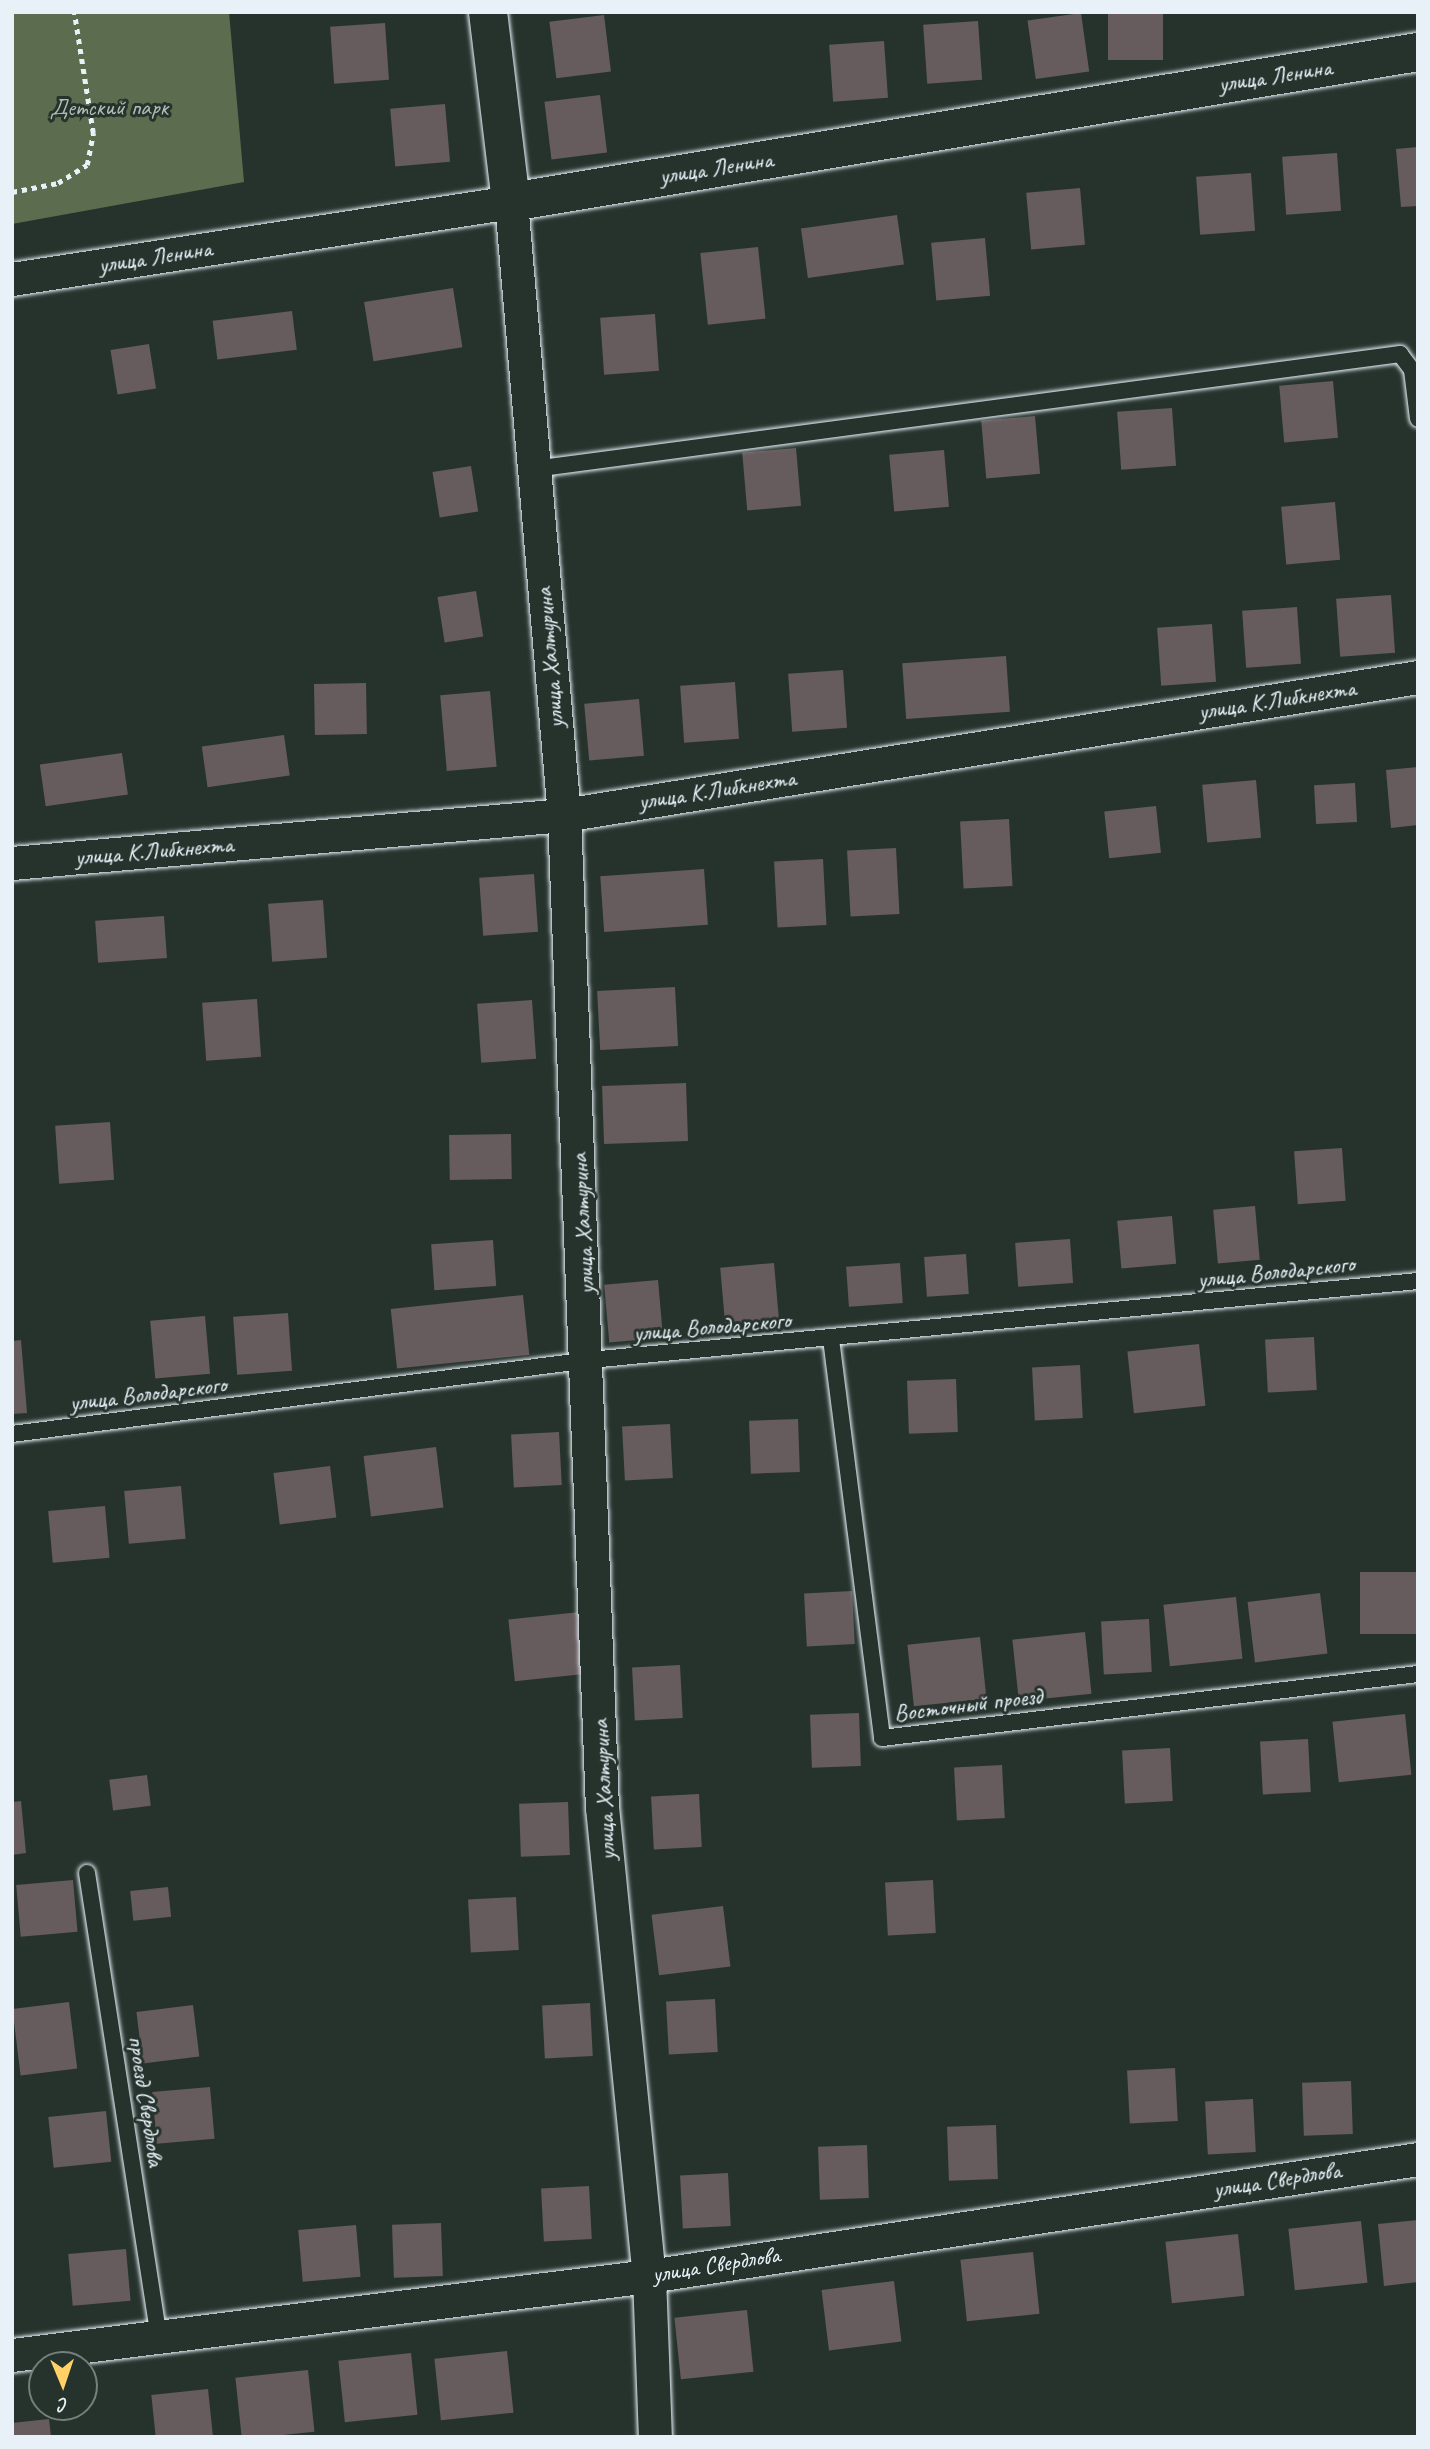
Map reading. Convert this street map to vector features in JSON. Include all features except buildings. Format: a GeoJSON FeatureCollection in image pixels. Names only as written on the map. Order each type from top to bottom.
{"type":"FeatureCollection","features":[{"type":"Feature","properties":{"kind":"main road","name":"улица Халтурина"},"geometry":{"type":"LineString","coordinates":[[488,12],[511,202]]}},
{"type":"Feature","properties":{"kind":"main road","name":"улица Ленина"},"geometry":{"type":"LineString","coordinates":[[511,202],[1418,52]]}},
{"type":"Feature","properties":{"kind":"street","name":"улица Ленина"},"geometry":{"type":"LineString","coordinates":[[12,279],[511,202]]}},
{"type":"Feature","properties":{"kind":"street","name":"улица Халтурина"},"geometry":{"type":"LineString","coordinates":[[511,202],[564,815],[590,1360],[602,1807],[649,2276],[654,2437]]}},
{"type":"Feature","properties":{"kind":"street","name":"улица К.Либкнехта"},"geometry":{"type":"LineString","coordinates":[[12,863],[564,815],[1418,677]]}},
{"type":"Feature","properties":{"kind":"street","name":"улица Свердлова"},"geometry":{"type":"LineString","coordinates":[[12,2355],[649,2276],[1418,2159]]}},
{"type":"Feature","properties":{"kind":"lane"},"geometry":{"type":"LineString","coordinates":[[534,469],[1400,354],[1412,370],[1418,419]]}},
{"type":"Feature","properties":{"kind":"lane","name":"улица Володарского"},"geometry":{"type":"LineString","coordinates":[[12,1434],[590,1360],[1418,1281]]}},
{"type":"Feature","properties":{"kind":"lane","name":"Восточный проезд"},"geometry":{"type":"LineString","coordinates":[[831,1339],[882,1738],[1418,1674]]}},
{"type":"Feature","properties":{"kind":"lane","name":"проезд Свердлова"},"geometry":{"type":"LineString","coordinates":[[87,1873],[159,2336]]}},
{"type":"Feature","properties":{"kind":"path"},"geometry":{"type":"LineString","coordinates":[[12,192],[58,183],[87,165],[93,133],[74,12]]}},
{"type":"Feature","properties":{"kind":"green space","name":"Детский парк"},"geometry":{"type":"Polygon","coordinates":[[[12,12],[229,12],[244,182],[12,224],[12,12]]]}}]}
